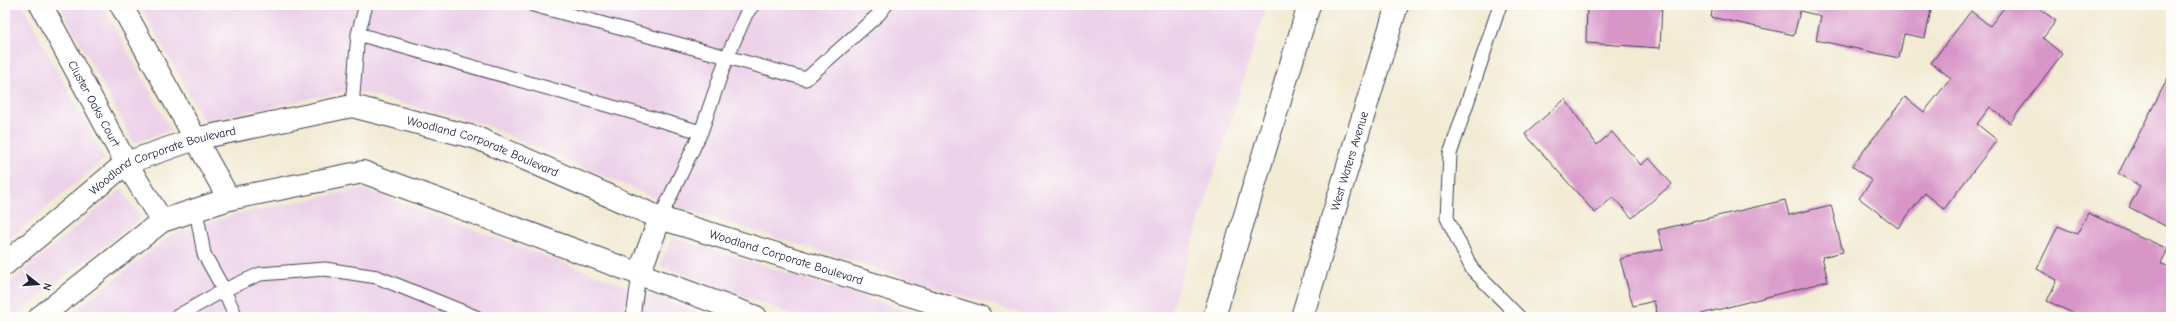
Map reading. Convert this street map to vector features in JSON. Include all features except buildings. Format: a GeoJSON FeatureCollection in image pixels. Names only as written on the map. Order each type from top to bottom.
{"type":"FeatureCollection","features":[{"type":"Feature","properties":{"kind":"street","name":"Cluster Oaks Court"},"geometry":{"type":"LineString","coordinates":[[41,5],[126,164],[162,221]]}},
{"type":"Feature","properties":{"kind":"street"},"geometry":{"type":"LineString","coordinates":[[121,5],[230,199]]}},
{"type":"Feature","properties":{"kind":"street"},"geometry":{"type":"LineString","coordinates":[[1214,317],[1309,5]]}},
{"type":"Feature","properties":{"kind":"street","name":"West Waters Avenue"},"geometry":{"type":"LineString","coordinates":[[1302,317],[1397,5]]}},
{"type":"Feature","properties":{"kind":"street","name":"Woodland Corporate Boulevard"},"geometry":{"type":"LineString","coordinates":[[5,264],[126,164],[195,139],[352,106],[476,138],[660,218],[980,317]]}},
{"type":"Feature","properties":{"kind":"street"},"geometry":{"type":"LineString","coordinates":[[40,317],[162,221],[230,199],[363,172],[756,317]]}},
{"type":"Feature","properties":{"kind":"street"},"geometry":{"type":"LineString","coordinates":[[639,274],[660,218]]}},
{"type":"Feature","properties":{"kind":"lane"},"geometry":{"type":"LineString","coordinates":[[352,106],[358,34],[366,5]]}},
{"type":"Feature","properties":{"kind":"lane"},"geometry":{"type":"LineString","coordinates":[[532,5],[806,78],[879,14],[886,5]]}},
{"type":"Feature","properties":{"kind":"lane"},"geometry":{"type":"LineString","coordinates":[[660,218],[701,132],[727,57],[746,14],[752,5]]}},
{"type":"Feature","properties":{"kind":"lane"},"geometry":{"type":"LineString","coordinates":[[1500,5],[1450,154],[1447,218],[1472,269],[1519,317]]}},
{"type":"Feature","properties":{"kind":"lane"},"geometry":{"type":"LineString","coordinates":[[358,34],[701,132]]}},
{"type":"Feature","properties":{"kind":"lane"},"geometry":{"type":"LineString","coordinates":[[196,210],[204,254],[224,290],[236,317]]}},
{"type":"Feature","properties":{"kind":"lane"},"geometry":{"type":"LineString","coordinates":[[176,317],[224,290],[260,274],[325,269],[377,277],[476,317]]}},
{"type":"Feature","properties":{"kind":"lane"},"geometry":{"type":"LineString","coordinates":[[634,317],[639,274]]}},
{"type":"Feature","properties":{"kind":"shaded area"},"geometry":{"type":"Polygon","coordinates":[[[5,5],[22,5],[105,159],[5,242],[5,5]]]}},
{"type":"Feature","properties":{"kind":"shaded area"},"geometry":{"type":"Polygon","coordinates":[[[60,5],[102,5],[171,130],[134,143],[60,5]]]}},
{"type":"Feature","properties":{"kind":"shaded area"},"geometry":{"type":"Polygon","coordinates":[[[140,5],[1267,5],[1169,317],[1032,317],[666,203],[483,124],[355,91],[347,91],[204,121],[140,5]]]}},
{"type":"Feature","properties":{"kind":"shaded area"},"geometry":{"type":"Polygon","coordinates":[[[122,189],[140,218],[13,317],[5,317],[5,286],[122,189]]]}},
{"type":"Feature","properties":{"kind":"shaded area"},"geometry":{"type":"Polygon","coordinates":[[[363,189],[711,317],[67,317],[171,235],[236,214],[363,189]]]}},
{"type":"Feature","properties":{"kind":"shaded area"},"geometry":{"type":"Polygon","coordinates":[[[672,237],[928,317],[801,317],[661,266],[672,237]]]}}]}
